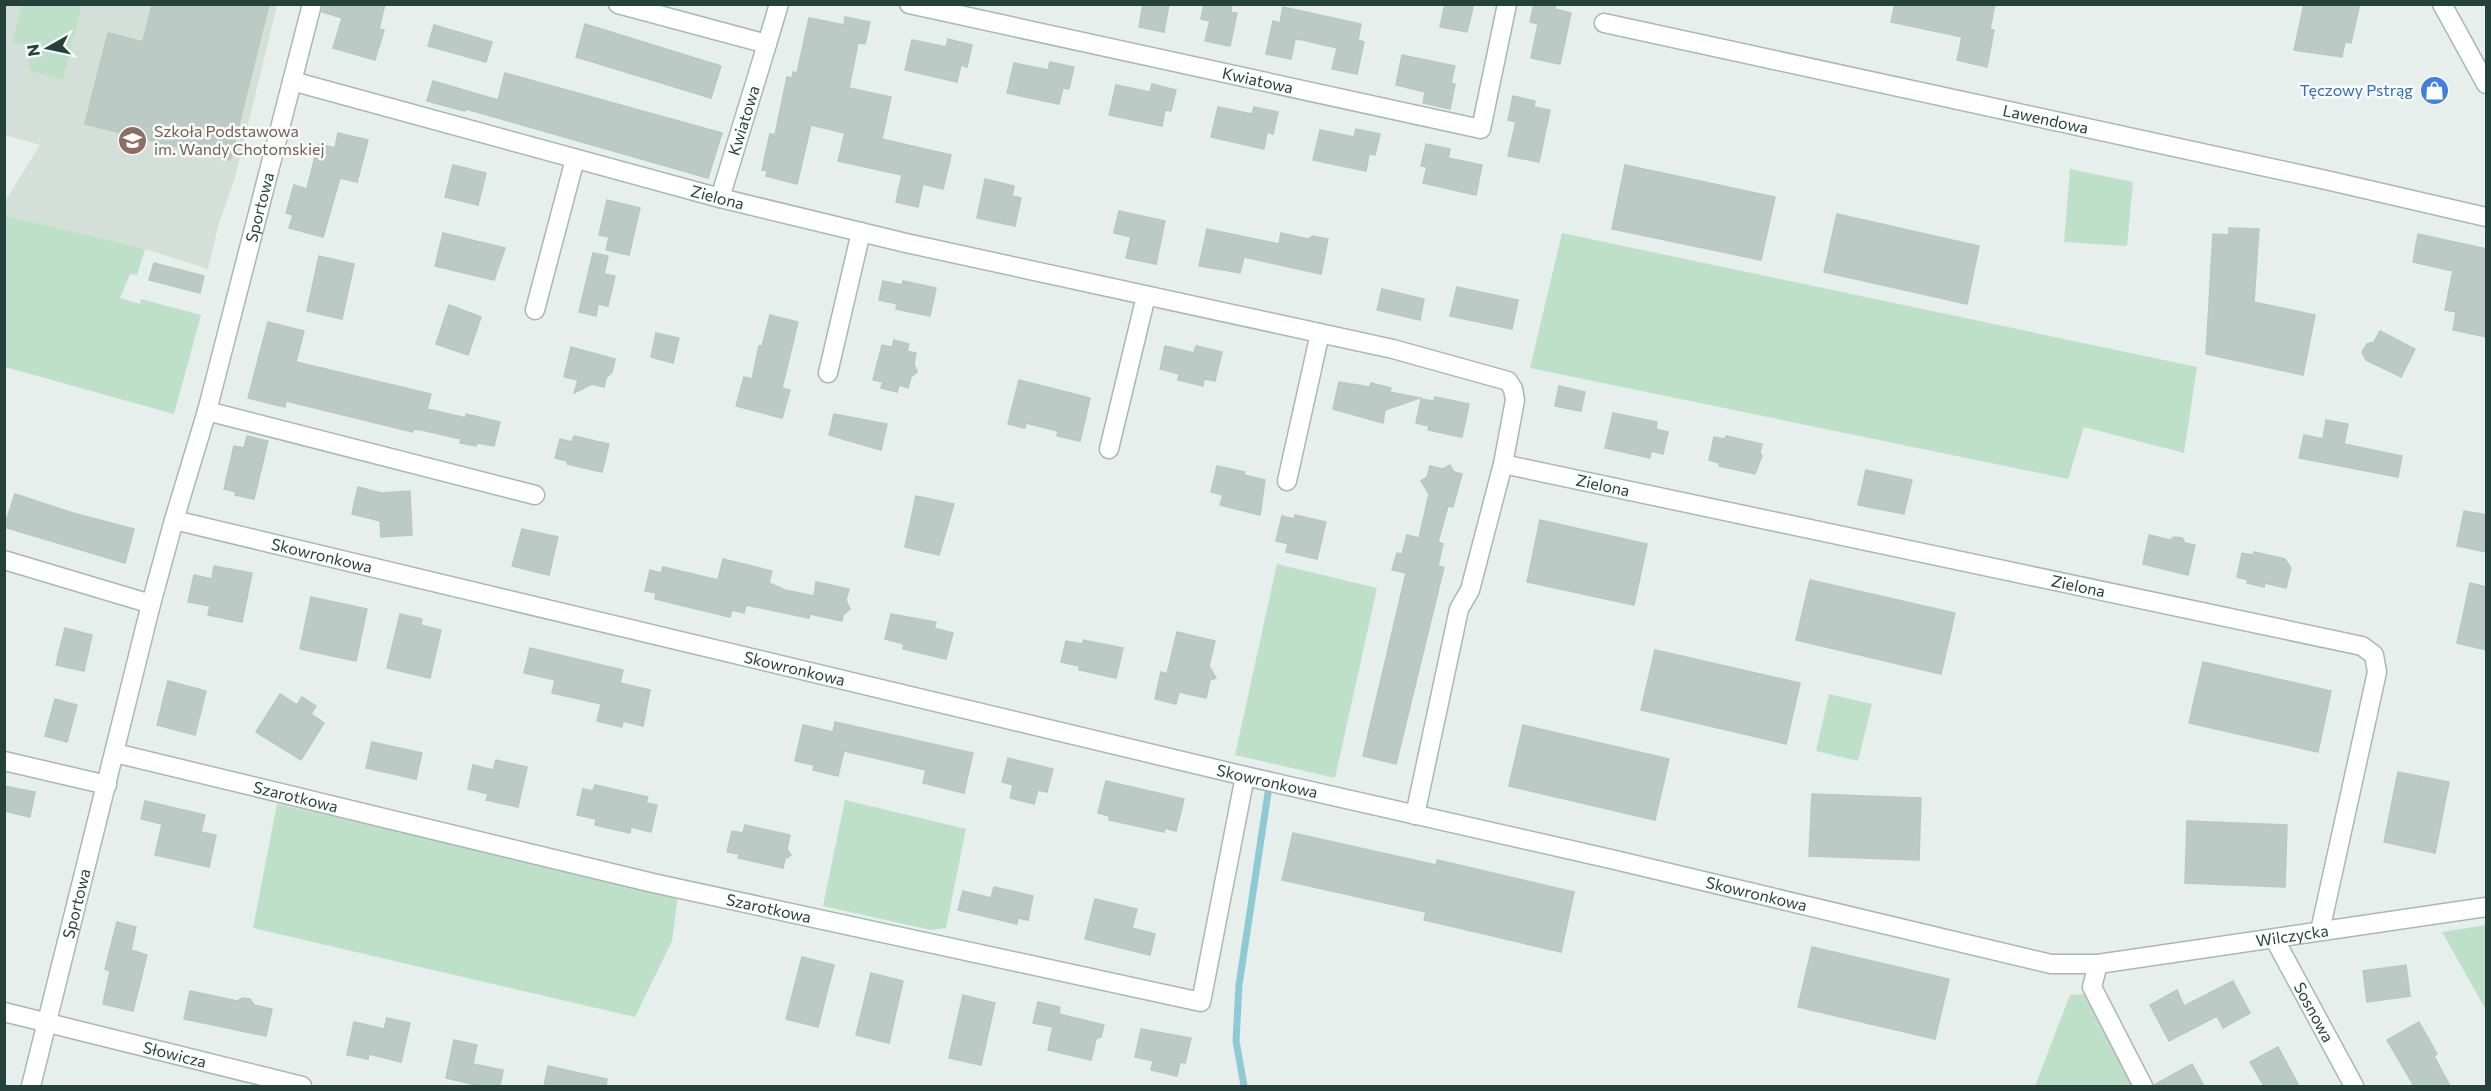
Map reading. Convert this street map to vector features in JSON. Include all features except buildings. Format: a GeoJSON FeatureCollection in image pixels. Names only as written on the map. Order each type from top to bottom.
{"type":"FeatureCollection","features":[{"type":"Feature","properties":{"kind":"street","name":"Sportowa"},"geometry":{"type":"LineString","coordinates":[[31,1086],[152,604],[174,520],[207,411],[312,4]]}},
{"type":"Feature","properties":{"kind":"street"},"geometry":{"type":"LineString","coordinates":[[618,4],[767,44]]}},
{"type":"Feature","properties":{"kind":"street","name":"Kwiatowa"},"geometry":{"type":"LineString","coordinates":[[720,198],[779,4]]}},
{"type":"Feature","properties":{"kind":"street","name":"Kwiatowa"},"geometry":{"type":"LineString","coordinates":[[909,4],[1481,129],[1507,4]]}},
{"type":"Feature","properties":{"kind":"street"},"geometry":{"type":"LineString","coordinates":[[2442,4],[2487,84]]}},
{"type":"Feature","properties":{"kind":"street","name":"Lawendowa"},"geometry":{"type":"LineString","coordinates":[[1604,23],[2487,217]]}},
{"type":"Feature","properties":{"kind":"street","name":"Zielona"},"geometry":{"type":"LineString","coordinates":[[292,81],[720,198],[1146,296],[1393,349],[1508,381],[1513,389],[1515,400],[1503,464],[1470,590],[1459,609],[1415,814]]}},
{"type":"Feature","properties":{"kind":"street"},"geometry":{"type":"LineString","coordinates":[[535,310],[575,159]]}},
{"type":"Feature","properties":{"kind":"street"},"geometry":{"type":"LineString","coordinates":[[828,373],[861,232]]}},
{"type":"Feature","properties":{"kind":"street"},"geometry":{"type":"LineString","coordinates":[[1109,448],[1146,296]]}},
{"type":"Feature","properties":{"kind":"street"},"geometry":{"type":"LineString","coordinates":[[1287,481],[1320,333]]}},
{"type":"Feature","properties":{"kind":"street"},"geometry":{"type":"LineString","coordinates":[[207,411],[535,495]]}},
{"type":"Feature","properties":{"kind":"street","name":"Zielona"},"geometry":{"type":"LineString","coordinates":[[1503,464],[2362,646],[2374,656],[2377,672],[2320,931]]}},
{"type":"Feature","properties":{"kind":"street","name":"Skowronkowa"},"geometry":{"type":"LineString","coordinates":[[174,520],[1245,776],[2051,964],[2098,964]]}},
{"type":"Feature","properties":{"kind":"street"},"geometry":{"type":"LineString","coordinates":[[4,560],[152,604]]}},
{"type":"Feature","properties":{"kind":"street","name":"Szarotkowa"},"geometry":{"type":"LineString","coordinates":[[115,753],[653,883],[1201,1002],[1245,776]]}},
{"type":"Feature","properties":{"kind":"street"},"geometry":{"type":"LineString","coordinates":[[4,761],[107,784]]}},
{"type":"Feature","properties":{"kind":"street","name":"Wilczycka"},"geometry":{"type":"LineString","coordinates":[[2098,964],[2275,940],[2320,931],[2487,907]]}},
{"type":"Feature","properties":{"kind":"street","name":"Sosnowa"},"geometry":{"type":"LineString","coordinates":[[2275,940],[2354,1086]]}},
{"type":"Feature","properties":{"kind":"street"},"geometry":{"type":"LineString","coordinates":[[2098,964],[2092,987],[2143,1086]]}},
{"type":"Feature","properties":{"kind":"street"},"geometry":{"type":"LineString","coordinates":[[4,1012],[48,1023]]}},
{"type":"Feature","properties":{"kind":"street","name":"Słowicza"},"geometry":{"type":"LineString","coordinates":[[48,1023],[302,1086]]}},
{"type":"Feature","properties":{"kind":"shaded area","name":"Szkoła Podstawowa im. Wandy Chotomskiej"},"geometry":{"type":"Polygon","coordinates":[[[5,5],[277,5],[235,178],[219,223],[208,269],[145,249],[5,215],[4,203],[40,145],[5,135],[5,5]]]}},
{"type":"Feature","properties":{"kind":"green space"},"geometry":{"type":"Polygon","coordinates":[[[22,5],[82,5],[63,80],[30,71],[25,45],[12,42],[22,5]]]}},
{"type":"Feature","properties":{"kind":"green space"},"geometry":{"type":"Polygon","coordinates":[[[2070,169],[2133,182],[2127,246],[2064,242],[2070,169]]]}},
{"type":"Feature","properties":{"kind":"green space"},"geometry":{"type":"Polygon","coordinates":[[[4,215],[145,249],[137,275],[130,274],[120,298],[140,304],[141,299],[201,315],[174,414],[5,367],[4,215]]]}},
{"type":"Feature","properties":{"kind":"green space"},"geometry":{"type":"Polygon","coordinates":[[[1562,233],[2197,367],[2184,453],[2084,427],[2068,479],[1530,368],[1562,233]]]}},
{"type":"Feature","properties":{"kind":"green space"},"geometry":{"type":"Polygon","coordinates":[[[1277,564],[1377,588],[1335,778],[1235,755],[1277,564]]]}},
{"type":"Feature","properties":{"kind":"green space"},"geometry":{"type":"Polygon","coordinates":[[[1829,694],[1872,704],[1858,761],[1816,751],[1829,694]]]}},
{"type":"Feature","properties":{"kind":"green space"},"geometry":{"type":"Polygon","coordinates":[[[845,800],[966,829],[946,928],[931,930],[823,906],[845,800]]]}},
{"type":"Feature","properties":{"kind":"green space"},"geometry":{"type":"Polygon","coordinates":[[[277,804],[678,896],[672,941],[635,1017],[253,928],[277,804]]]}},
{"type":"Feature","properties":{"kind":"green space"},"geometry":{"type":"Polygon","coordinates":[[[2486,925],[2486,1010],[2442,932],[2486,925]]]}},
{"type":"Feature","properties":{"kind":"green space"},"geometry":{"type":"Polygon","coordinates":[[[2085,994],[2135,1086],[2035,1086],[2070,995],[2085,994]]]}},
{"type":"Feature","properties":{"kind":"waterway"},"geometry":{"type":"LineString","coordinates":[[1244,1086],[1236,1041],[1239,985],[1268,793]]}},
{"type":"Feature","properties":{"kind":"place","name":"Tęczowy Pstrąg"},"geometry":{"type":"Point","coordinates":[2434,90]}},
{"type":"Feature","properties":{"kind":"place","name":"Szkoła Podstawowa im. Wandy Chotomskiej"},"geometry":{"type":"Point","coordinates":[133,140]}}]}
